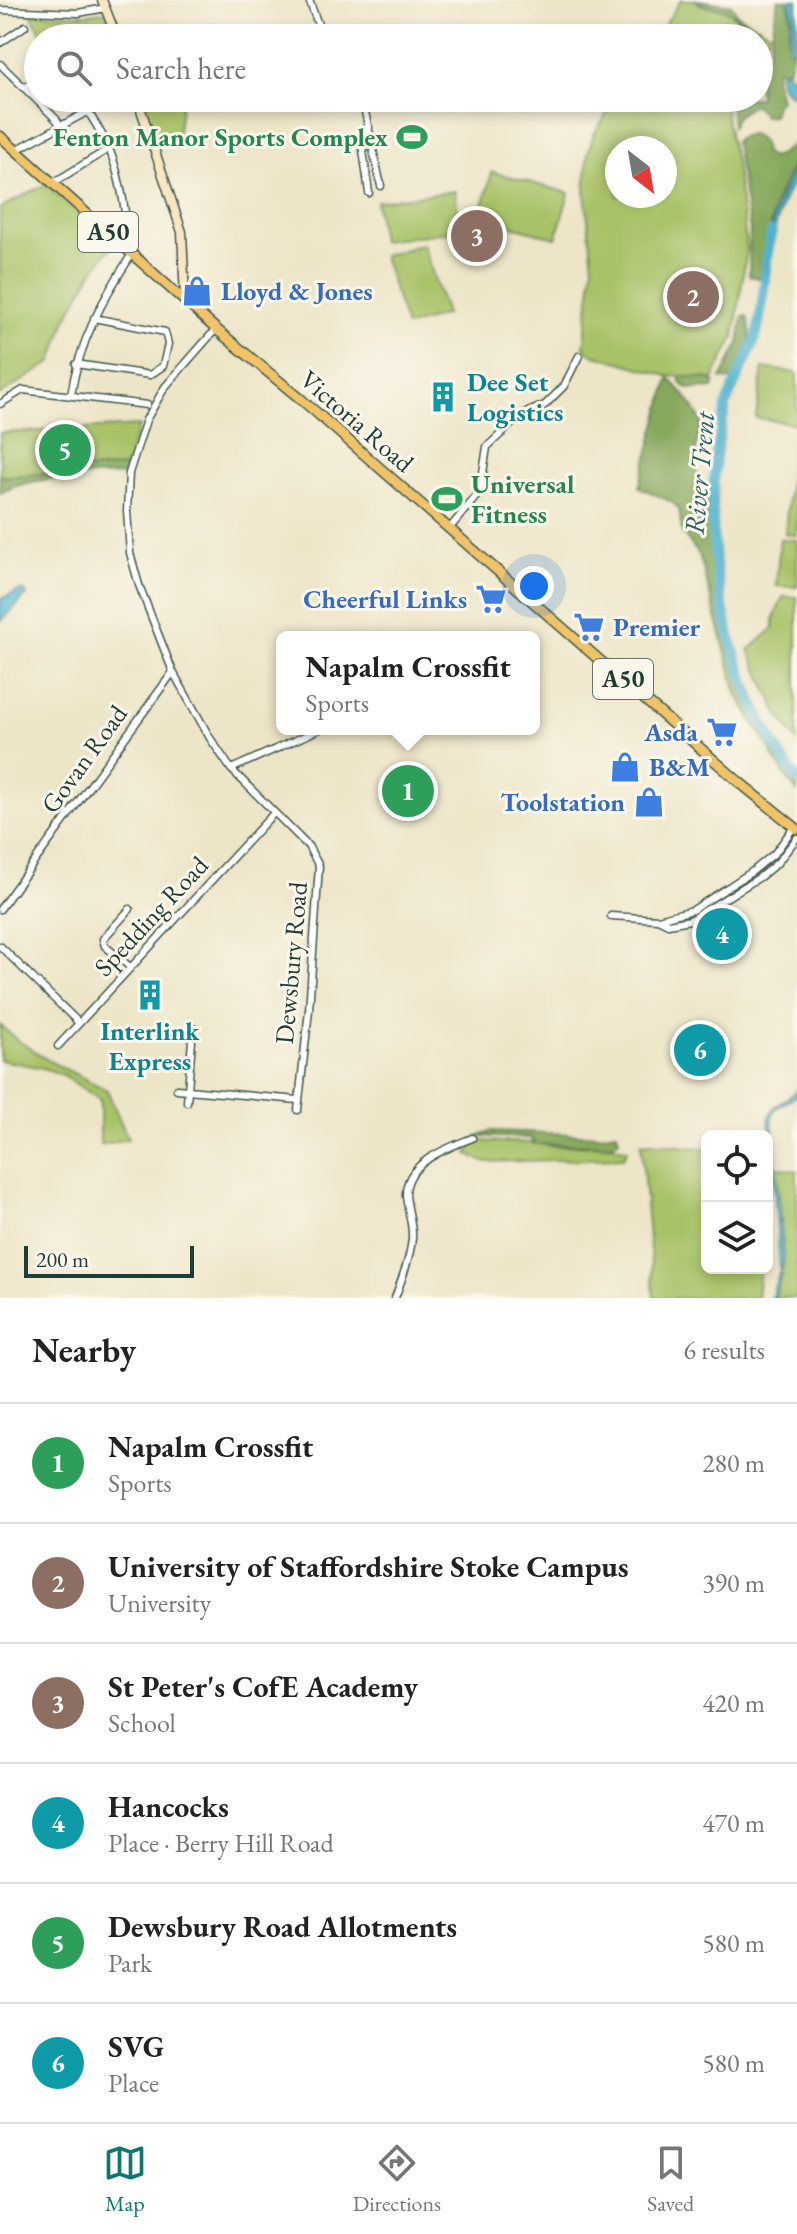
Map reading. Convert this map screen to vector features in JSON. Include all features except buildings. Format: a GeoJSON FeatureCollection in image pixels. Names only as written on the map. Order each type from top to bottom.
{"type":"FeatureCollection","features":[{"type":"Feature","properties":{"kind":"main road","name":"Victoria Road"},"geometry":{"type":"LineString","coordinates":[[0,136],[216,329],[796,828]]}},
{"type":"Feature","properties":{"kind":"street"},"geometry":{"type":"LineString","coordinates":[[309,0],[318,24]]}},
{"type":"Feature","properties":{"kind":"street"},"geometry":{"type":"LineString","coordinates":[[0,10],[78,13],[104,4],[105,24]]}},
{"type":"Feature","properties":{"kind":"street"},"geometry":{"type":"LineString","coordinates":[[0,43],[24,26]]}},
{"type":"Feature","properties":{"kind":"street"},"geometry":{"type":"LineString","coordinates":[[0,64],[24,86]]}},
{"type":"Feature","properties":{"kind":"street"},"geometry":{"type":"LineString","coordinates":[[48,112],[61,126]]}},
{"type":"Feature","properties":{"kind":"street"},"geometry":{"type":"LineString","coordinates":[[16,150],[86,112]]}},
{"type":"Feature","properties":{"kind":"street"},"geometry":{"type":"LineString","coordinates":[[71,395],[76,364],[94,318],[128,250],[128,233],[110,148],[89,112]]}},
{"type":"Feature","properties":{"kind":"street"},"geometry":{"type":"LineString","coordinates":[[142,112],[182,232],[185,299]]}},
{"type":"Feature","properties":{"kind":"street"},"geometry":{"type":"LineString","coordinates":[[366,112],[381,186]]}},
{"type":"Feature","properties":{"kind":"street"},"geometry":{"type":"LineString","coordinates":[[369,126],[362,143],[369,193]]}},
{"type":"Feature","properties":{"kind":"street"},"geometry":{"type":"LineString","coordinates":[[53,183],[110,148]]}},
{"type":"Feature","properties":{"kind":"street"},"geometry":{"type":"LineString","coordinates":[[76,364],[150,375],[163,366],[168,344],[165,332],[94,318]]}},
{"type":"Feature","properties":{"kind":"street","name":"Dewsbury Road"},"geometry":{"type":"LineString","coordinates":[[216,329],[165,387],[153,405],[138,442],[129,473],[127,511],[130,553],[139,585],[173,672],[210,738],[231,769],[308,846],[319,866],[298,1110]]}},
{"type":"Feature","properties":{"kind":"street"},"geometry":{"type":"LineString","coordinates":[[449,529],[480,492],[487,447],[521,415],[545,405],[564,386],[579,356]]}},
{"type":"Feature","properties":{"kind":"street"},"geometry":{"type":"LineString","coordinates":[[0,404],[23,390],[147,405]]}},
{"type":"Feature","properties":{"kind":"street","name":"Govan Road"},"geometry":{"type":"LineString","coordinates":[[0,909],[173,672]]}},
{"type":"Feature","properties":{"kind":"street"},"geometry":{"type":"LineString","coordinates":[[231,769],[307,735]]}},
{"type":"Feature","properties":{"kind":"street","name":"Spedding Road"},"geometry":{"type":"LineString","coordinates":[[58,1046],[273,814]]}},
{"type":"Feature","properties":{"kind":"street"},"geometry":{"type":"LineString","coordinates":[[658,919],[693,910],[753,871],[775,853],[796,828]]}},
{"type":"Feature","properties":{"kind":"street"},"geometry":{"type":"LineString","coordinates":[[611,916],[658,919],[674,924],[696,917],[760,877],[777,863],[797,838]]}},
{"type":"Feature","properties":{"kind":"street"},"geometry":{"type":"LineString","coordinates":[[130,909],[103,939],[105,946],[130,967]]}},
{"type":"Feature","properties":{"kind":"street"},"geometry":{"type":"LineString","coordinates":[[0,946],[79,1023]]}},
{"type":"Feature","properties":{"kind":"street"},"geometry":{"type":"LineString","coordinates":[[187,1102],[193,1028]]}},
{"type":"Feature","properties":{"kind":"street"},"geometry":{"type":"LineString","coordinates":[[177,1089],[298,1100]]}},
{"type":"Feature","properties":{"kind":"street"},"geometry":{"type":"LineString","coordinates":[[395,1298],[412,1235],[407,1181],[437,1152],[472,1138]]}},
{"type":"Feature","properties":{"kind":"green space"},"geometry":{"type":"Polygon","coordinates":[[[681,0],[696,0],[701,5],[728,10],[737,19],[750,24],[665,24],[681,0]]]}},
{"type":"Feature","properties":{"kind":"green space"},"geometry":{"type":"Polygon","coordinates":[[[696,0],[731,5],[738,15],[754,24],[749,24],[725,10],[696,0]]]}},
{"type":"Feature","properties":{"kind":"green space"},"geometry":{"type":"Polygon","coordinates":[[[778,0],[788,0],[791,17],[787,49],[793,52],[788,70],[777,69],[775,79],[780,100],[775,105],[773,115],[764,116],[761,112],[773,112],[773,28],[778,0]]]}},
{"type":"Feature","properties":{"kind":"green space"},"geometry":{"type":"Polygon","coordinates":[[[105,11],[110,24],[36,24],[31,14],[91,14],[105,11]]]}},
{"type":"Feature","properties":{"kind":"green space"},"geometry":{"type":"Polygon","coordinates":[[[146,112],[180,112],[177,139],[156,144],[146,112]]]}},
{"type":"Feature","properties":{"kind":"green space"},"geometry":{"type":"Polygon","coordinates":[[[608,112],[726,112],[747,248],[734,338],[713,379],[668,376],[592,354],[584,348],[593,266],[585,192],[588,153],[594,134],[608,112]]]}},
{"type":"Feature","properties":{"kind":"green space"},"geometry":{"type":"Polygon","coordinates":[[[731,112],[743,112],[737,116],[732,126],[731,112]]]}},
{"type":"Feature","properties":{"kind":"green space"},"geometry":{"type":"Polygon","coordinates":[[[750,134],[761,140],[765,153],[771,158],[797,140],[792,166],[775,205],[759,278],[749,276],[750,229],[735,142],[737,138],[750,134]]]}},
{"type":"Feature","properties":{"kind":"green space"},"geometry":{"type":"Polygon","coordinates":[[[492,172],[569,193],[556,238],[480,217],[492,172]]]}},
{"type":"Feature","properties":{"kind":"green space"},"geometry":{"type":"Polygon","coordinates":[[[46,184],[113,245],[92,272],[66,320],[52,362],[0,395],[0,208],[46,184]]]}},
{"type":"Feature","properties":{"kind":"green space"},"geometry":{"type":"Polygon","coordinates":[[[455,191],[460,230],[381,241],[376,201],[455,191]]]}},
{"type":"Feature","properties":{"kind":"green space"},"geometry":{"type":"Polygon","coordinates":[[[423,244],[446,314],[406,327],[383,256],[423,244]]]}},
{"type":"Feature","properties":{"kind":"green space"},"geometry":{"type":"Polygon","coordinates":[[[743,316],[747,316],[750,333],[745,358],[732,380],[721,379],[739,343],[743,316]]]}},
{"type":"Feature","properties":{"kind":"green space"},"geometry":{"type":"Polygon","coordinates":[[[763,368],[797,373],[797,424],[756,418],[763,368]]]}},
{"type":"Feature","properties":{"kind":"green space"},"geometry":{"type":"Polygon","coordinates":[[[680,376],[715,381],[713,388],[688,389],[680,382],[680,376]]]}},
{"type":"Feature","properties":{"kind":"green space"},"geometry":{"type":"Polygon","coordinates":[[[669,378],[689,400],[702,423],[696,453],[697,475],[698,483],[707,488],[711,543],[727,636],[747,693],[777,753],[797,783],[797,792],[737,694],[699,554],[682,533],[679,509],[672,502],[639,487],[669,378]]]}},
{"type":"Feature","properties":{"kind":"green space"},"geometry":{"type":"Polygon","coordinates":[[[139,426],[125,467],[0,477],[0,433],[139,426]]]}},
{"type":"Feature","properties":{"kind":"green space"},"geometry":{"type":"Polygon","coordinates":[[[793,441],[797,441],[797,535],[785,534],[793,441]]]}},
{"type":"Feature","properties":{"kind":"green space"},"geometry":{"type":"Polygon","coordinates":[[[125,467],[124,475],[44,480],[0,493],[0,477],[125,467]]]}},
{"type":"Feature","properties":{"kind":"green space"},"geometry":{"type":"Polygon","coordinates":[[[780,539],[797,540],[797,587],[776,586],[780,539]]]}},
{"type":"Feature","properties":{"kind":"green space"},"geometry":{"type":"Polygon","coordinates":[[[783,597],[797,597],[797,741],[778,714],[749,650],[774,628],[774,618],[783,597]]]}},
{"type":"Feature","properties":{"kind":"green space"},"geometry":{"type":"Polygon","coordinates":[[[0,1025],[51,1062],[107,1090],[128,1139],[100,1145],[100,1100],[63,1075],[0,1060],[0,1025]]]}},
{"type":"Feature","properties":{"kind":"green space"},"geometry":{"type":"Polygon","coordinates":[[[491,1131],[600,1135],[617,1132],[619,1140],[612,1145],[535,1144],[530,1138],[477,1136],[491,1131]]]}},
{"type":"Feature","properties":{"kind":"green space"},"geometry":{"type":"Polygon","coordinates":[[[475,1141],[550,1146],[612,1145],[627,1150],[623,1158],[484,1162],[468,1154],[475,1141]]]}},
{"type":"Feature","properties":{"kind":"green space"},"geometry":{"type":"Polygon","coordinates":[[[641,1144],[701,1148],[701,1274],[759,1274],[757,1298],[654,1298],[641,1144]]]}},
{"type":"Feature","properties":{"kind":"green space"},"geometry":{"type":"Polygon","coordinates":[[[775,1166],[797,1171],[797,1298],[773,1298],[781,1271],[775,1166]]]}},
{"type":"Feature","properties":{"kind":"water"},"geometry":{"type":"Polygon","coordinates":[[[790,0],[797,0],[797,49],[790,49],[793,18],[790,0]]]}},
{"type":"Feature","properties":{"kind":"water"},"geometry":{"type":"Polygon","coordinates":[[[781,70],[797,78],[797,97],[782,87],[781,70]]]}},
{"type":"Feature","properties":{"kind":"water"},"geometry":{"type":"Polygon","coordinates":[[[797,160],[797,171],[771,242],[767,241],[780,197],[797,160]]]}},
{"type":"Feature","properties":{"kind":"water"},"geometry":{"type":"Polygon","coordinates":[[[22,590],[27,595],[0,622],[0,599],[22,590]]]}},
{"type":"Feature","properties":{"kind":"water"},"geometry":{"type":"Polygon","coordinates":[[[797,1089],[796,1096],[776,1109],[772,1117],[784,1260],[775,1298],[771,1298],[780,1269],[773,1130],[770,1130],[769,1117],[774,1108],[797,1089]]]}},
{"type":"Feature","properties":{"kind":"waterway","name":"River Trent"},"geometry":{"type":"LineString","coordinates":[[772,231],[757,333],[729,397],[717,453],[713,502],[715,551],[722,600],[750,695],[797,779]]}},
{"type":"Feature","properties":{"kind":"place","name":"Fenton Manor Sports Complex"},"geometry":{"type":"Point","coordinates":[412,137]}},
{"type":"Feature","properties":{"kind":"place","name":"St Peter's CofE Academy"},"geometry":{"type":"Point","coordinates":[477,236]}},
{"type":"Feature","properties":{"kind":"place","name":"Lloyd & Jones"},"geometry":{"type":"Point","coordinates":[197,291]}},
{"type":"Feature","properties":{"kind":"place","name":"University of Staffordshire Stoke Campus"},"geometry":{"type":"Point","coordinates":[693,297]}},
{"type":"Feature","properties":{"kind":"place","name":"Dee Set Logistics"},"geometry":{"type":"Point","coordinates":[443,397]}},
{"type":"Feature","properties":{"kind":"place","name":"Dewsbury Road Allotments"},"geometry":{"type":"Point","coordinates":[65,450]}},
{"type":"Feature","properties":{"kind":"place","name":"Universal Fitness"},"geometry":{"type":"Point","coordinates":[447,499]}},
{"type":"Feature","properties":{"kind":"place","name":"Cheerful Links"},"geometry":{"type":"Point","coordinates":[491,599]}},
{"type":"Feature","properties":{"kind":"place","name":"Premier"},"geometry":{"type":"Point","coordinates":[589,627]}},
{"type":"Feature","properties":{"kind":"place","name":"Asda"},"geometry":{"type":"Point","coordinates":[722,732]}},
{"type":"Feature","properties":{"kind":"place","name":"B&M"},"geometry":{"type":"Point","coordinates":[625,767]}},
{"type":"Feature","properties":{"kind":"place","name":"Napalm Crossfit"},"geometry":{"type":"Point","coordinates":[408,791]}},
{"type":"Feature","properties":{"kind":"place","name":"Toolstation"},"geometry":{"type":"Point","coordinates":[649,802]}},
{"type":"Feature","properties":{"kind":"place","name":"Hancocks"},"geometry":{"type":"Point","coordinates":[722,934]}},
{"type":"Feature","properties":{"kind":"place","name":"Interlink Express"},"geometry":{"type":"Point","coordinates":[150,995]}},
{"type":"Feature","properties":{"kind":"place","name":"SVG"},"geometry":{"type":"Point","coordinates":[700,1050]}}]}
